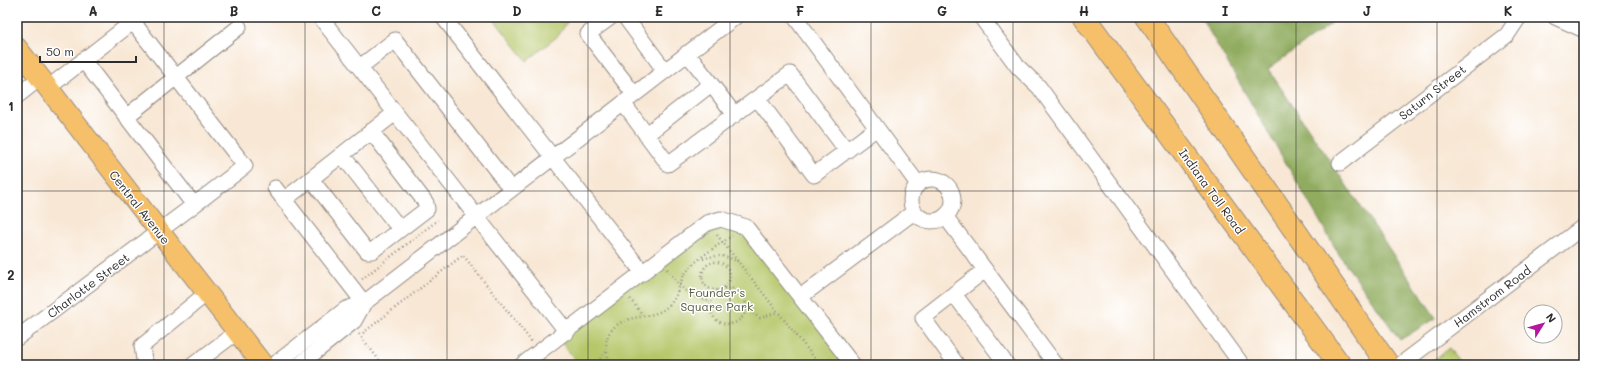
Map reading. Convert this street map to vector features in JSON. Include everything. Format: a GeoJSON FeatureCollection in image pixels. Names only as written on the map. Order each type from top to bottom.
{"type":"FeatureCollection","features":[{"type":"Feature","properties":{"kind":"highway","name":"Indiana Toll Road"},"geometry":{"type":"LineString","coordinates":[[1084,17],[1339,364]]}},
{"type":"Feature","properties":{"kind":"highway"},"geometry":{"type":"LineString","coordinates":[[1147,17],[1388,365]]}},
{"type":"Feature","properties":{"kind":"main road","name":"Central Avenue"},"geometry":{"type":"LineString","coordinates":[[17,48],[263,365]]}},
{"type":"Feature","properties":{"kind":"street"},"geometry":{"type":"LineString","coordinates":[[320,17],[566,332]]}},
{"type":"Feature","properties":{"kind":"street"},"geometry":{"type":"LineString","coordinates":[[442,17],[643,273]]}},
{"type":"Feature","properties":{"kind":"street"},"geometry":{"type":"LineString","coordinates":[[611,17],[588,34],[628,99],[646,135],[668,164],[790,74],[847,151]]}},
{"type":"Feature","properties":{"kind":"street"},"geometry":{"type":"LineString","coordinates":[[625,17],[665,71]]}},
{"type":"Feature","properties":{"kind":"street"},"geometry":{"type":"LineString","coordinates":[[274,365],[346,309],[364,303],[735,17]]}},
{"type":"Feature","properties":{"kind":"street"},"geometry":{"type":"LineString","coordinates":[[795,17],[918,184]]}},
{"type":"Feature","properties":{"kind":"street"},"geometry":{"type":"LineString","coordinates":[[981,17],[1018,68],[1039,87],[1242,365]]}},
{"type":"Feature","properties":{"kind":"street","name":"Saturn Street"},"geometry":{"type":"LineString","coordinates":[[1340,163],[1507,35],[1519,17]]}},
{"type":"Feature","properties":{"kind":"street"},"geometry":{"type":"LineString","coordinates":[[1555,17],[1584,30]]}},
{"type":"Feature","properties":{"kind":"street"},"geometry":{"type":"LineString","coordinates":[[17,96],[44,83],[83,60],[136,19],[176,77]]}},
{"type":"Feature","properties":{"kind":"street"},"geometry":{"type":"LineString","coordinates":[[126,116],[239,27]]}},
{"type":"Feature","properties":{"kind":"street"},"geometry":{"type":"LineString","coordinates":[[360,67],[395,40],[511,189]]}},
{"type":"Feature","properties":{"kind":"street"},"geometry":{"type":"LineString","coordinates":[[687,53],[735,115]]}},
{"type":"Feature","properties":{"kind":"street"},"geometry":{"type":"LineString","coordinates":[[83,60],[194,205]]}},
{"type":"Feature","properties":{"kind":"street","name":"Charlotte Street"},"geometry":{"type":"LineString","coordinates":[[17,338],[245,166],[176,77]]}},
{"type":"Feature","properties":{"kind":"street"},"geometry":{"type":"LineString","coordinates":[[646,135],[711,84]]}},
{"type":"Feature","properties":{"kind":"street"},"geometry":{"type":"LineString","coordinates":[[757,98],[814,175],[877,128]]}},
{"type":"Feature","properties":{"kind":"street"},"geometry":{"type":"LineString","coordinates":[[364,303],[279,194],[311,178],[395,113]]}},
{"type":"Feature","properties":{"kind":"street"},"geometry":{"type":"LineString","coordinates":[[311,178],[367,251],[372,251],[427,209],[426,203],[371,131]]}},
{"type":"Feature","properties":{"kind":"street"},"geometry":{"type":"LineString","coordinates":[[342,154],[400,230]]}},
{"type":"Feature","properties":{"kind":"street"},"geometry":{"type":"LineString","coordinates":[[924,180],[937,180],[948,187],[951,193],[952,206],[944,216],[938,220],[932,221],[925,220],[914,212],[911,200],[912,194],[918,184],[924,180]]}},
{"type":"Feature","properties":{"kind":"street"},"geometry":{"type":"LineString","coordinates":[[800,297],[914,212]]}},
{"type":"Feature","properties":{"kind":"street"},"geometry":{"type":"LineString","coordinates":[[944,216],[1056,365]]}},
{"type":"Feature","properties":{"kind":"street"},"geometry":{"type":"LineString","coordinates":[[522,365],[707,223],[721,219],[746,228],[853,365]]}},
{"type":"Feature","properties":{"kind":"street","name":"Hamstrom Road"},"geometry":{"type":"LineString","coordinates":[[1400,365],[1584,226]]}},
{"type":"Feature","properties":{"kind":"street"},"geometry":{"type":"LineString","coordinates":[[957,365],[923,318],[985,270]]}},
{"type":"Feature","properties":{"kind":"street"},"geometry":{"type":"LineString","coordinates":[[147,365],[144,360],[142,346],[207,293]]}},
{"type":"Feature","properties":{"kind":"street"},"geometry":{"type":"LineString","coordinates":[[954,294],[1007,365]]}},
{"type":"Feature","properties":{"kind":"street"},"geometry":{"type":"LineString","coordinates":[[299,365],[354,321],[364,303]]}},
{"type":"Feature","properties":{"kind":"street"},"geometry":{"type":"LineString","coordinates":[[194,365],[237,332]]}},
{"type":"Feature","properties":{"kind":"path"},"geometry":{"type":"LineString","coordinates":[[707,223],[820,365]]}},
{"type":"Feature","properties":{"kind":"path"},"geometry":{"type":"LineString","coordinates":[[609,365],[606,351],[606,339],[611,331],[622,322],[631,318],[657,314],[668,307],[676,296],[684,277],[693,266],[723,242],[746,228]]}},
{"type":"Feature","properties":{"kind":"path"},"geometry":{"type":"LineString","coordinates":[[360,335],[463,255],[539,352]]}},
{"type":"Feature","properties":{"kind":"path"},"geometry":{"type":"LineString","coordinates":[[699,261],[711,256],[722,256],[731,258],[739,263]]}},
{"type":"Feature","properties":{"kind":"path"},"geometry":{"type":"LineString","coordinates":[[723,288],[713,295],[709,306],[713,317],[723,324],[735,323],[740,320],[746,309],[746,303],[740,292],[735,289],[723,288],[714,289],[706,285],[702,277],[705,268],[712,262],[721,262],[728,268],[730,277],[729,281],[723,288]]}},
{"type":"Feature","properties":{"kind":"path"},"geometry":{"type":"LineString","coordinates":[[667,269],[688,294],[694,297],[710,300]]}},
{"type":"Feature","properties":{"kind":"path"},"geometry":{"type":"LineString","coordinates":[[630,298],[643,316]]}},
{"type":"Feature","properties":{"kind":"path"},"geometry":{"type":"LineString","coordinates":[[746,309],[760,318],[770,316],[778,312]]}},
{"type":"Feature","properties":{"kind":"path"},"geometry":{"type":"LineString","coordinates":[[595,365],[606,351]]}},
{"type":"Feature","properties":{"kind":"green space"},"geometry":{"type":"Polygon","coordinates":[[[492,17],[570,17],[559,35],[527,61],[492,17]]]}},
{"type":"Feature","properties":{"kind":"green space"},"geometry":{"type":"Polygon","coordinates":[[[1201,17],[1326,17],[1331,24],[1268,69],[1436,318],[1400,340],[1340,256],[1201,17]]]}},
{"type":"Feature","properties":{"kind":"green space","name":"Founder's Square Park"},"geometry":{"type":"Polygon","coordinates":[[[707,223],[735,223],[853,365],[579,365],[558,338],[707,223]]]}},
{"type":"Feature","properties":{"kind":"green space"},"geometry":{"type":"Polygon","coordinates":[[[1449,348],[1462,365],[1427,365],[1449,348]]]}}]}
